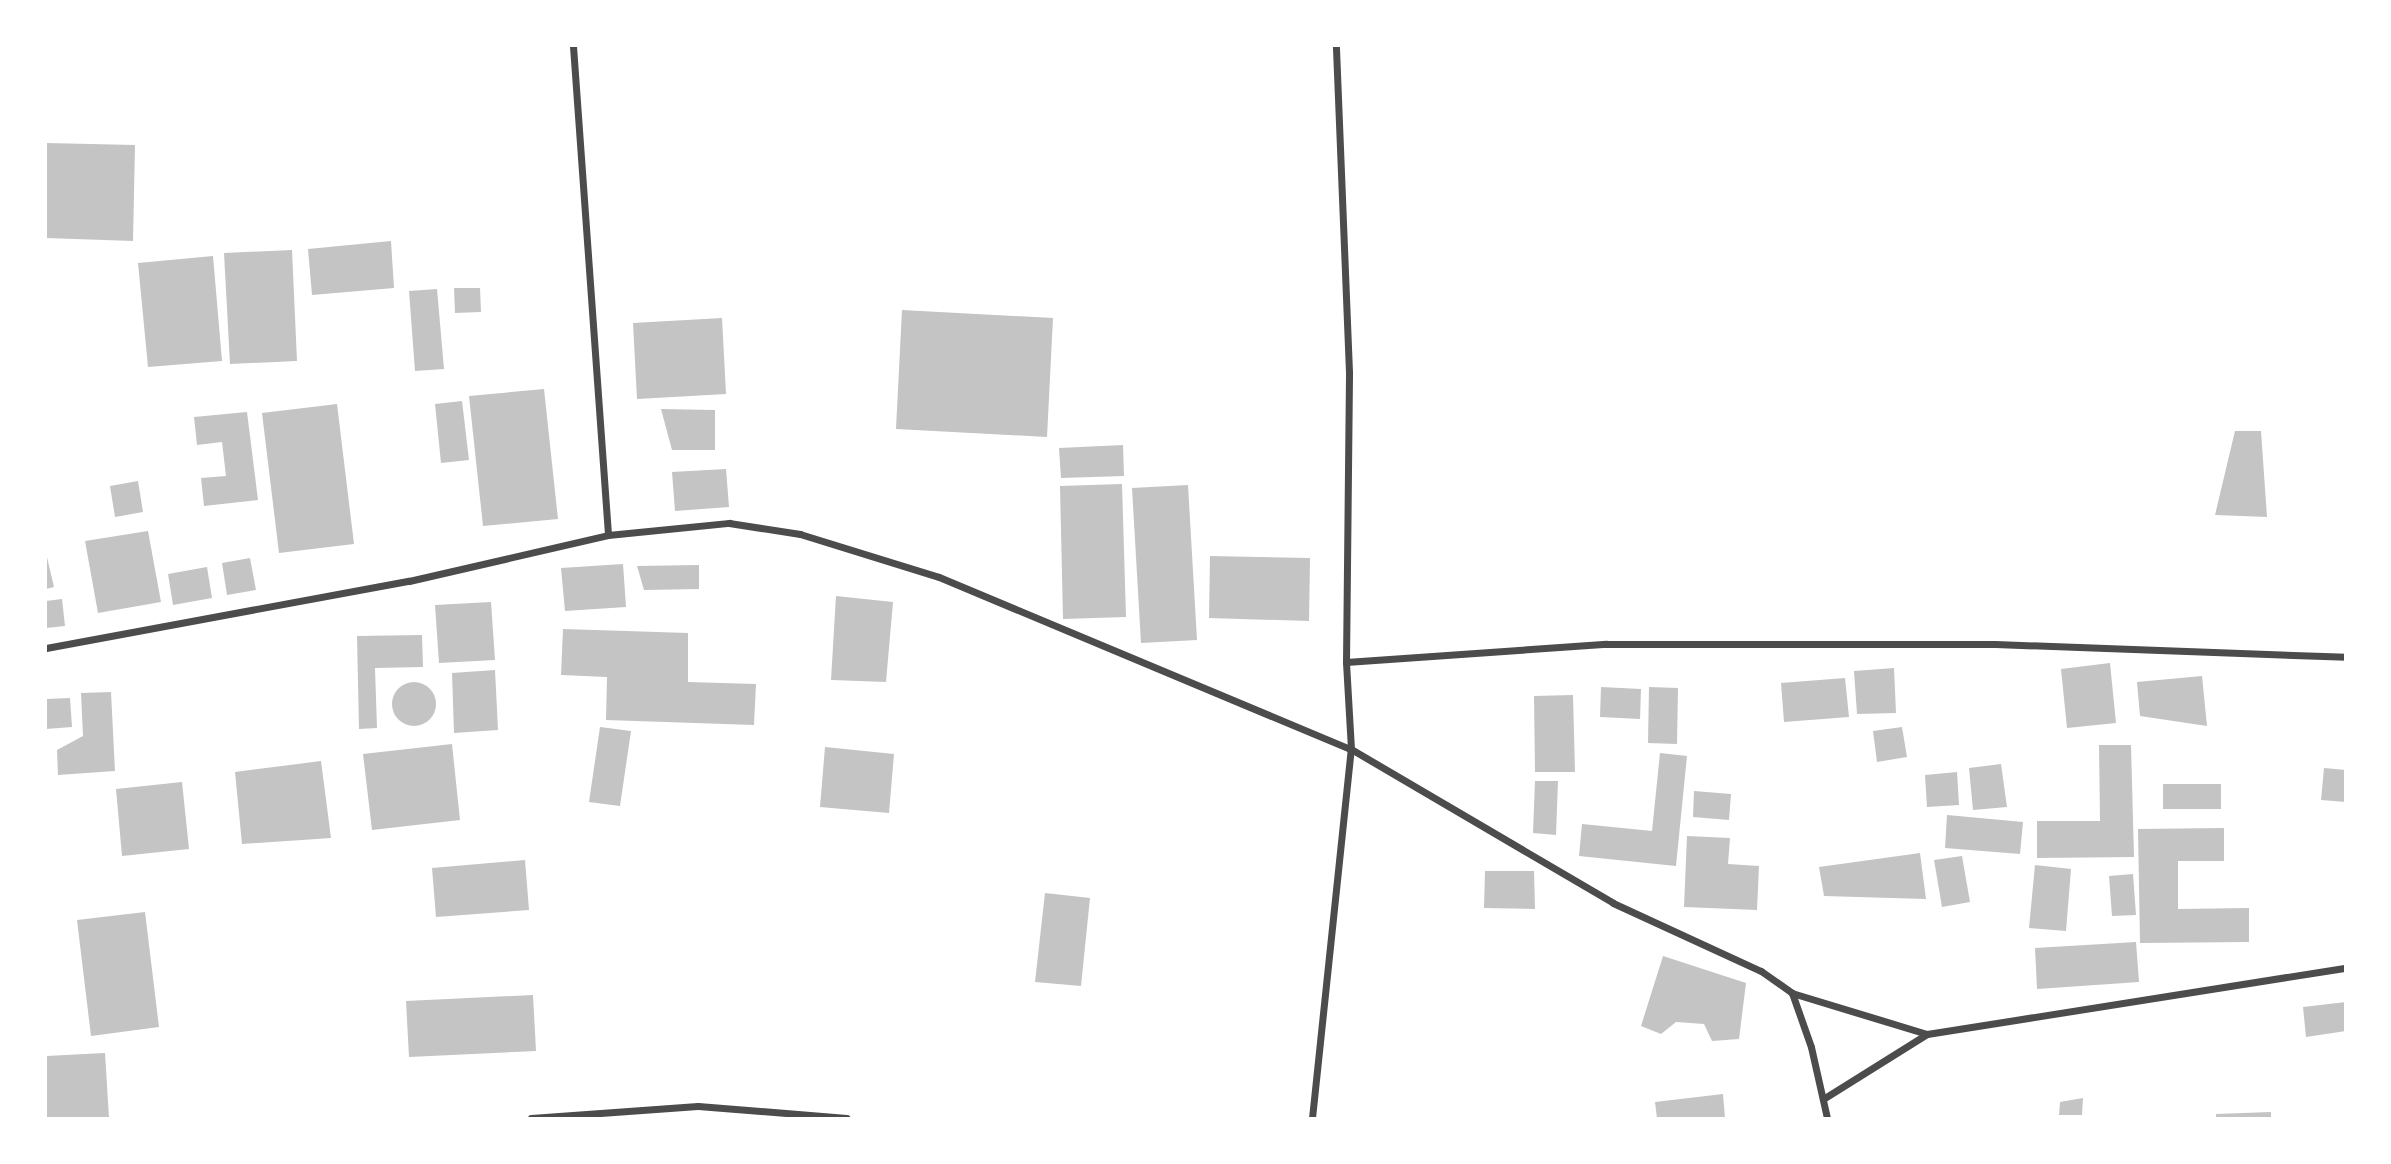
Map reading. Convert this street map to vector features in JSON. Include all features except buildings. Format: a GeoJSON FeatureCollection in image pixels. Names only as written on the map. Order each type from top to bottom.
{"type":"FeatureCollection","features":[{"type":"Feature","properties":{"kind":"street"},"geometry":{"type":"LineString","coordinates":[[573,46],[608,535]]}},
{"type":"Feature","properties":{"kind":"street"},"geometry":{"type":"LineString","coordinates":[[1312,1118],[1351,749],[1346,662],[1349,372],[1336,46]]}},
{"type":"Feature","properties":{"kind":"street"},"geometry":{"type":"LineString","coordinates":[[46,649],[408,581],[608,535],[729,523],[800,534],[939,578],[1351,749],[1614,903],[1761,971],[1792,993],[1927,1034]]}},
{"type":"Feature","properties":{"kind":"street"},"geometry":{"type":"LineString","coordinates":[[1346,662],[1606,643],[1995,644],[2346,657]]}},
{"type":"Feature","properties":{"kind":"street"},"geometry":{"type":"LineString","coordinates":[[1823,1099],[1927,1034],[2346,968]]}},
{"type":"Feature","properties":{"kind":"street"},"geometry":{"type":"LineString","coordinates":[[1792,993],[1827,1118]]}},
{"type":"Feature","properties":{"kind":"street"},"geometry":{"type":"LineString","coordinates":[[531,1118],[698,1106],[847,1118]]}}]}
